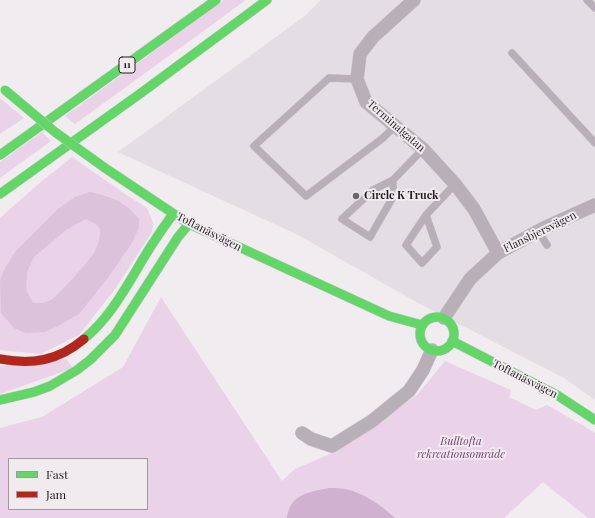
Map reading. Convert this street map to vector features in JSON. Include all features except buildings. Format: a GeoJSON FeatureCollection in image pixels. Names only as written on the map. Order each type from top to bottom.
{"type":"FeatureCollection","features":[{"type":"Feature","properties":{"kind":"main road","name":"11"},"geometry":{"type":"LineString","coordinates":[[0,155],[154,46],[216,0]]}},
{"type":"Feature","properties":{"kind":"main road"},"geometry":{"type":"LineString","coordinates":[[0,194],[267,0]]}},
{"type":"Feature","properties":{"kind":"main road","name":"Toftanäsvägen"},"geometry":{"type":"LineString","coordinates":[[3,87],[55,132],[104,168],[188,224],[389,316],[422,325]]}},
{"type":"Feature","properties":{"kind":"main road"},"geometry":{"type":"LineString","coordinates":[[17,193],[95,132],[141,93]]}},
{"type":"Feature","properties":{"kind":"main road"},"geometry":{"type":"LineString","coordinates":[[0,146],[37,128]]}},
{"type":"Feature","properties":{"kind":"main road"},"geometry":{"type":"LineString","coordinates":[[0,359],[21,363],[51,359],[65,353],[94,331],[114,307],[173,214]]}},
{"type":"Feature","properties":{"kind":"main road"},"geometry":{"type":"LineString","coordinates":[[0,400],[25,395],[52,385],[68,377],[103,349],[118,330],[188,224]]}},
{"type":"Feature","properties":{"kind":"main road"},"geometry":{"type":"LineString","coordinates":[[432,318],[444,318],[452,327],[454,333],[452,341],[444,348],[432,350],[421,340],[420,333],[422,325],[432,318]]}},
{"type":"Feature","properties":{"kind":"main road","name":"Toftanäsvägen"},"geometry":{"type":"LineString","coordinates":[[452,341],[557,395],[595,420]]}},
{"type":"Feature","properties":{"kind":"street","name":"Terminalgatan"},"geometry":{"type":"LineString","coordinates":[[414,0],[373,37],[360,54],[357,79],[366,102],[423,149],[455,184],[474,209],[498,253]]}},
{"type":"Feature","properties":{"kind":"street","name":"Flansbjersvägen"},"geometry":{"type":"LineString","coordinates":[[444,318],[470,279],[498,253],[538,231],[595,205]]}},
{"type":"Feature","properties":{"kind":"street"},"geometry":{"type":"LineString","coordinates":[[302,433],[311,439],[332,446],[340,442],[372,421],[409,391],[423,370],[432,350]]}},
{"type":"Feature","properties":{"kind":"lane"},"geometry":{"type":"LineString","coordinates":[[588,0],[595,8]]}},
{"type":"Feature","properties":{"kind":"lane"},"geometry":{"type":"LineString","coordinates":[[512,53],[595,143]]}},
{"type":"Feature","properties":{"kind":"lane"},"geometry":{"type":"LineString","coordinates":[[357,79],[329,78],[254,146],[306,196],[383,138],[395,126]]}},
{"type":"Feature","properties":{"kind":"lane"},"geometry":{"type":"LineString","coordinates":[[393,180],[393,197],[370,237],[342,219],[374,190],[393,180],[423,149]]}},
{"type":"Feature","properties":{"kind":"lane"},"geometry":{"type":"LineString","coordinates":[[426,214],[437,246],[422,263],[406,245],[426,214],[455,184]]}},
{"type":"Feature","properties":{"kind":"lane"},"geometry":{"type":"LineString","coordinates":[[538,231],[547,245]]}},
{"type":"Feature","properties":{"kind":"shaded area"},"geometry":{"type":"Polygon","coordinates":[[[321,0],[595,0],[595,400],[564,378],[420,304],[298,235],[118,152],[306,15],[321,0]]]}},
{"type":"Feature","properties":{"kind":"shaded area"},"geometry":{"type":"Polygon","coordinates":[[[90,192],[117,201],[128,208],[139,219],[139,227],[132,243],[107,279],[79,314],[45,332],[26,333],[14,328],[1,313],[0,282],[3,272],[15,252],[58,209],[75,197],[90,192]],[[86,219],[66,230],[34,257],[27,272],[26,290],[33,303],[45,302],[55,297],[88,261],[95,251],[99,240],[100,229],[96,224],[86,219]]]}},
{"type":"Feature","properties":{"kind":"shaded area"},"geometry":{"type":"Polygon","coordinates":[[[329,488],[345,489],[359,493],[378,504],[395,518],[287,518],[289,510],[296,499],[314,491],[329,488]]]}},
{"type":"Feature","properties":{"kind":"green space"},"geometry":{"type":"Polygon","coordinates":[[[224,0],[246,0],[75,124],[65,116],[224,0]]]}},
{"type":"Feature","properties":{"kind":"green space"},"geometry":{"type":"Polygon","coordinates":[[[0,98],[24,118],[0,134],[0,98]]]}},
{"type":"Feature","properties":{"kind":"green space"},"geometry":{"type":"Polygon","coordinates":[[[42,132],[51,141],[0,178],[0,162],[42,132]]]}},
{"type":"Feature","properties":{"kind":"green space"},"geometry":{"type":"Polygon","coordinates":[[[72,157],[147,208],[153,223],[152,232],[115,289],[79,335],[40,354],[0,350],[0,218],[72,157]]]}},
{"type":"Feature","properties":{"kind":"green space","name":"Bulltofta rekreationsområde"},"geometry":{"type":"Polygon","coordinates":[[[161,297],[282,481],[295,469],[330,454],[417,395],[445,361],[511,390],[509,397],[536,410],[547,405],[595,433],[595,518],[588,518],[543,482],[504,518],[0,518],[0,428],[42,417],[123,367],[161,297]]]}},
{"type":"Feature","properties":{"kind":"green space"},"geometry":{"type":"Polygon","coordinates":[[[66,359],[73,368],[0,394],[0,366],[66,359]]]}},
{"type":"Feature","properties":{"kind":"traffic: fast"},"geometry":{"type":"LineString","coordinates":[[0,155],[216,0]]}},
{"type":"Feature","properties":{"kind":"traffic: fast"},"geometry":{"type":"LineString","coordinates":[[0,194],[267,0]]}},
{"type":"Feature","properties":{"kind":"traffic: fast"},"geometry":{"type":"LineString","coordinates":[[5,90],[55,132],[105,168]]}},
{"type":"Feature","properties":{"kind":"traffic: fast"},"geometry":{"type":"LineString","coordinates":[[105,168],[189,224],[389,316],[422,325]]}},
{"type":"Feature","properties":{"kind":"traffic: fast"},"geometry":{"type":"LineString","coordinates":[[84,339],[100,324],[113,307],[158,235],[173,214]]}},
{"type":"Feature","properties":{"kind":"traffic: fast"},"geometry":{"type":"LineString","coordinates":[[0,400],[34,392],[50,386],[77,370],[90,360],[115,335],[178,237],[189,224]]}},
{"type":"Feature","properties":{"kind":"traffic: fast"},"geometry":{"type":"LineString","coordinates":[[437,317],[449,322],[454,334],[449,346],[437,351],[425,346],[420,334],[425,322],[437,317]]}},
{"type":"Feature","properties":{"kind":"traffic: fast"},"geometry":{"type":"LineString","coordinates":[[452,341],[557,395],[595,420]]}},
{"type":"Feature","properties":{"kind":"traffic: jam"},"geometry":{"type":"LineString","coordinates":[[0,359],[23,362],[44,360],[64,352],[84,339]]}},
{"type":"Feature","properties":{"kind":"place","name":"Circle K Truck"},"geometry":{"type":"Point","coordinates":[356,196]}}]}
